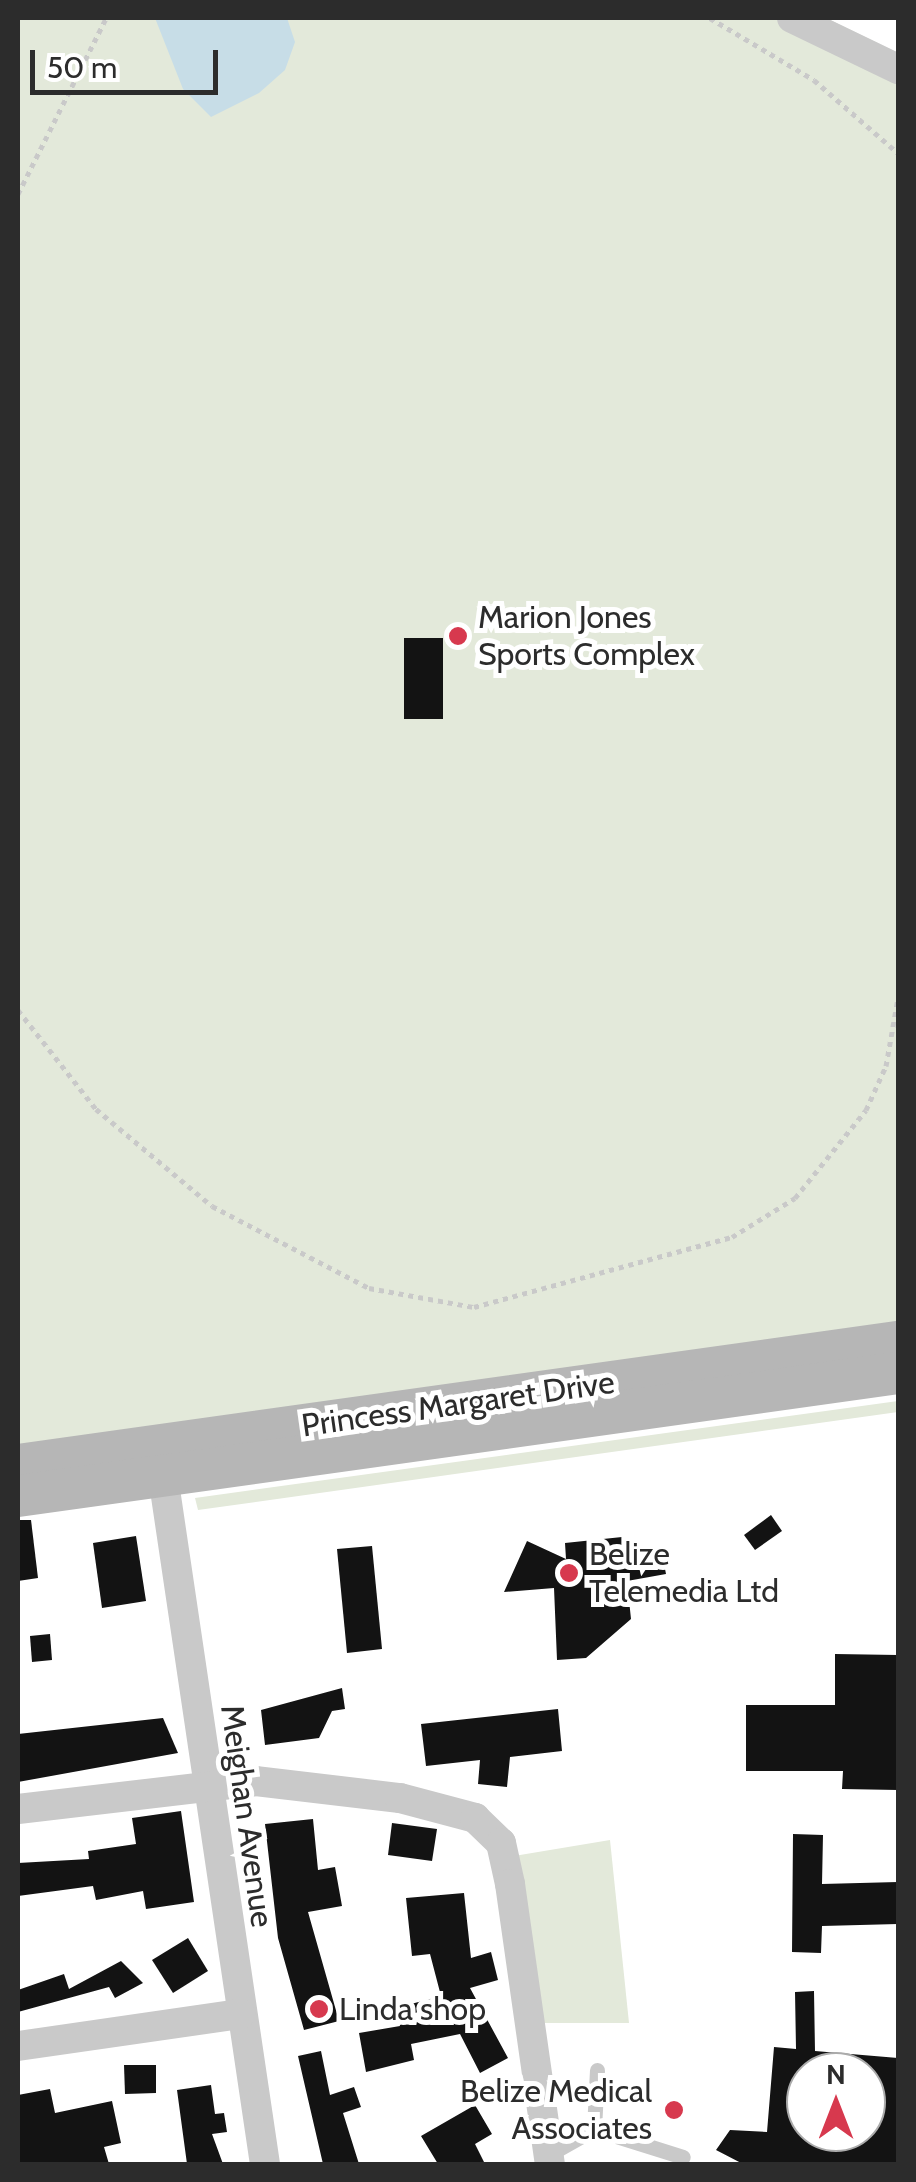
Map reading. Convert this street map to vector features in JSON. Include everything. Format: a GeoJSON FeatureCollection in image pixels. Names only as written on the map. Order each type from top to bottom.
{"type":"FeatureCollection","features":[{"type":"Feature","properties":{"kind":"main road","name":"Princess Margaret Drive"},"geometry":{"type":"LineString","coordinates":[[18,1465],[898,1342]]}},
{"type":"Feature","properties":{"kind":"main road","name":"Princess Margaret Drive"},"geometry":{"type":"LineString","coordinates":[[18,1496],[898,1373]]}},
{"type":"Feature","properties":{"kind":"street"},"geometry":{"type":"LineString","coordinates":[[792,18],[898,70]]}},
{"type":"Feature","properties":{"kind":"street","name":"Meighan Avenue"},"geometry":{"type":"LineString","coordinates":[[164,1476],[206,1786],[265,2164]]}},
{"type":"Feature","properties":{"kind":"street"},"geometry":{"type":"LineString","coordinates":[[18,1809],[256,1780],[400,1798],[475,1818],[501,1842],[549,2160]]}},
{"type":"Feature","properties":{"kind":"street"},"geometry":{"type":"LineString","coordinates":[[18,2046],[241,2014]]}},
{"type":"Feature","properties":{"kind":"lane"},"geometry":{"type":"LineString","coordinates":[[594,2129],[597,2070]]}},
{"type":"Feature","properties":{"kind":"lane"},"geometry":{"type":"LineString","coordinates":[[549,2160],[594,2129]]}},
{"type":"Feature","properties":{"kind":"lane"},"geometry":{"type":"LineString","coordinates":[[594,2129],[684,2157]]}},
{"type":"Feature","properties":{"kind":"path"},"geometry":{"type":"LineString","coordinates":[[18,194],[106,18]]}},
{"type":"Feature","properties":{"kind":"path"},"geometry":{"type":"LineString","coordinates":[[710,18],[814,80],[898,153]]}},
{"type":"Feature","properties":{"kind":"path"},"geometry":{"type":"LineString","coordinates":[[18,1010],[96,1109],[212,1206],[368,1288],[474,1307],[732,1237],[795,1198],[866,1110],[886,1066],[898,998]]}},
{"type":"Feature","properties":{"kind":"green space","name":"Marion Jones Sports Complex"},"geometry":{"type":"Polygon","coordinates":[[[18,18],[826,18],[898,53],[898,1334],[18,1447],[18,18]]]}},
{"type":"Feature","properties":{"kind":"green space"},"geometry":{"type":"Polygon","coordinates":[[[898,1401],[898,1412],[198,1510],[195,1498],[898,1401]]]}},
{"type":"Feature","properties":{"kind":"green space"},"geometry":{"type":"Polygon","coordinates":[[[610,1840],[629,2023],[528,2023],[514,1856],[610,1840]]]}},
{"type":"Feature","properties":{"kind":"water"},"geometry":{"type":"Polygon","coordinates":[[[155,18],[287,18],[295,42],[285,70],[259,93],[211,117],[183,89],[155,18]]]}},
{"type":"Feature","properties":{"kind":"building"},"geometry":{"type":"Polygon","coordinates":[[[404,638],[443,638],[443,719],[404,719],[404,638]]]}},
{"type":"Feature","properties":{"kind":"building"},"geometry":{"type":"Polygon","coordinates":[[[771,1515],[782,1531],[755,1550],[744,1535],[771,1515]]]}},
{"type":"Feature","properties":{"kind":"building"},"geometry":{"type":"Polygon","coordinates":[[[18,1520],[31,1520],[38,1578],[18,1581],[18,1520]]]}},
{"type":"Feature","properties":{"kind":"building"},"geometry":{"type":"Polygon","coordinates":[[[136,1536],[146,1601],[102,1608],[93,1543],[136,1536]]]}},
{"type":"Feature","properties":{"kind":"building","name":"Belize Telemedia Ltd"},"geometry":{"type":"Polygon","coordinates":[[[622,1537],[624,1554],[661,1548],[666,1574],[627,1581],[631,1619],[586,1658],[557,1660],[554,1588],[504,1592],[527,1541],[566,1559],[565,1543],[622,1537]]]}},
{"type":"Feature","properties":{"kind":"building"},"geometry":{"type":"Polygon","coordinates":[[[372,1546],[382,1649],[347,1653],[337,1549],[372,1546]]]}},
{"type":"Feature","properties":{"kind":"building"},"geometry":{"type":"Polygon","coordinates":[[[50,1634],[52,1660],[32,1662],[30,1636],[50,1634]]]}},
{"type":"Feature","properties":{"kind":"building","name":"Belize Telemedia Ltd"},"geometry":{"type":"Polygon","coordinates":[[[835,1654],[898,1655],[898,1790],[842,1789],[843,1771],[746,1771],[746,1705],[835,1705],[835,1654]]]}},
{"type":"Feature","properties":{"kind":"building"},"geometry":{"type":"Polygon","coordinates":[[[342,1688],[345,1709],[332,1711],[319,1738],[265,1745],[261,1710],[342,1688]]]}},
{"type":"Feature","properties":{"kind":"building"},"geometry":{"type":"Polygon","coordinates":[[[558,1709],[562,1751],[510,1757],[507,1787],[478,1784],[480,1760],[426,1766],[421,1724],[558,1709]]]}},
{"type":"Feature","properties":{"kind":"building"},"geometry":{"type":"Polygon","coordinates":[[[163,1718],[178,1753],[18,1782],[18,1734],[163,1718]]]}},
{"type":"Feature","properties":{"kind":"building"},"geometry":{"type":"Polygon","coordinates":[[[181,1811],[194,1902],[146,1909],[143,1891],[96,1900],[93,1886],[18,1896],[18,1863],[89,1859],[88,1851],[136,1844],[132,1818],[181,1811]]]}},
{"type":"Feature","properties":{"kind":"building"},"geometry":{"type":"Polygon","coordinates":[[[313,1819],[318,1870],[335,1867],[342,1906],[308,1912],[339,2021],[304,2030],[278,1938],[265,1824],[313,1819]]]}},
{"type":"Feature","properties":{"kind":"building"},"geometry":{"type":"Polygon","coordinates":[[[392,1823],[437,1829],[432,1861],[388,1855],[392,1823]]]}},
{"type":"Feature","properties":{"kind":"building"},"geometry":{"type":"Polygon","coordinates":[[[793,1834],[823,1835],[822,1884],[898,1882],[898,1924],[822,1926],[821,1953],[792,1952],[793,1834]]]}},
{"type":"Feature","properties":{"kind":"building"},"geometry":{"type":"Polygon","coordinates":[[[464,1893],[471,1958],[491,1952],[498,1980],[470,1988],[508,2058],[480,2073],[460,2034],[411,2044],[414,2060],[366,2072],[359,2033],[400,2026],[396,2008],[441,1996],[430,1954],[412,1956],[406,1898],[464,1893]]]}},
{"type":"Feature","properties":{"kind":"building"},"geometry":{"type":"Polygon","coordinates":[[[188,1938],[208,1971],[173,1993],[152,1960],[188,1938]]]}},
{"type":"Feature","properties":{"kind":"building"},"geometry":{"type":"Polygon","coordinates":[[[121,1961],[143,1983],[115,1998],[109,1987],[18,2012],[18,1990],[64,1974],[69,1989],[121,1961]]]}},
{"type":"Feature","properties":{"kind":"building"},"geometry":{"type":"Polygon","coordinates":[[[814,1991],[815,2051],[827,2052],[786,2052],[786,2152],[886,2152],[886,2057],[898,2058],[898,2164],[743,2164],[716,2150],[730,2130],[767,2132],[774,2047],[796,2049],[795,1992],[814,1991]]]}},
{"type":"Feature","properties":{"kind":"building"},"geometry":{"type":"Polygon","coordinates":[[[321,2051],[330,2095],[354,2087],[361,2107],[343,2113],[359,2164],[323,2164],[298,2056],[321,2051]]]}},
{"type":"Feature","properties":{"kind":"building"},"geometry":{"type":"Polygon","coordinates":[[[124,2065],[156,2065],[156,2093],[125,2094],[124,2065]]]}},
{"type":"Feature","properties":{"kind":"building"},"geometry":{"type":"Polygon","coordinates":[[[211,2085],[215,2114],[224,2113],[227,2132],[212,2134],[223,2164],[187,2164],[177,2090],[211,2085]]]}},
{"type":"Feature","properties":{"kind":"building"},"geometry":{"type":"Polygon","coordinates":[[[50,2089],[55,2113],[112,2101],[121,2143],[104,2147],[109,2164],[20,2164],[18,2095],[50,2089]]]}},
{"type":"Feature","properties":{"kind":"building"},"geometry":{"type":"Polygon","coordinates":[[[475,2105],[492,2134],[475,2144],[485,2164],[438,2164],[421,2136],[475,2105]]]}},
{"type":"Feature","properties":{"kind":"place","name":"Marion Jones Sports Complex"},"geometry":{"type":"Point","coordinates":[458,636]}},
{"type":"Feature","properties":{"kind":"place","name":"Belize Telemedia Ltd"},"geometry":{"type":"Point","coordinates":[569,1573]}},
{"type":"Feature","properties":{"kind":"place","name":"Linda shop"},"geometry":{"type":"Point","coordinates":[319,2009]}},
{"type":"Feature","properties":{"kind":"place","name":"Belize Medical Associates"},"geometry":{"type":"Point","coordinates":[674,2110]}}]}
